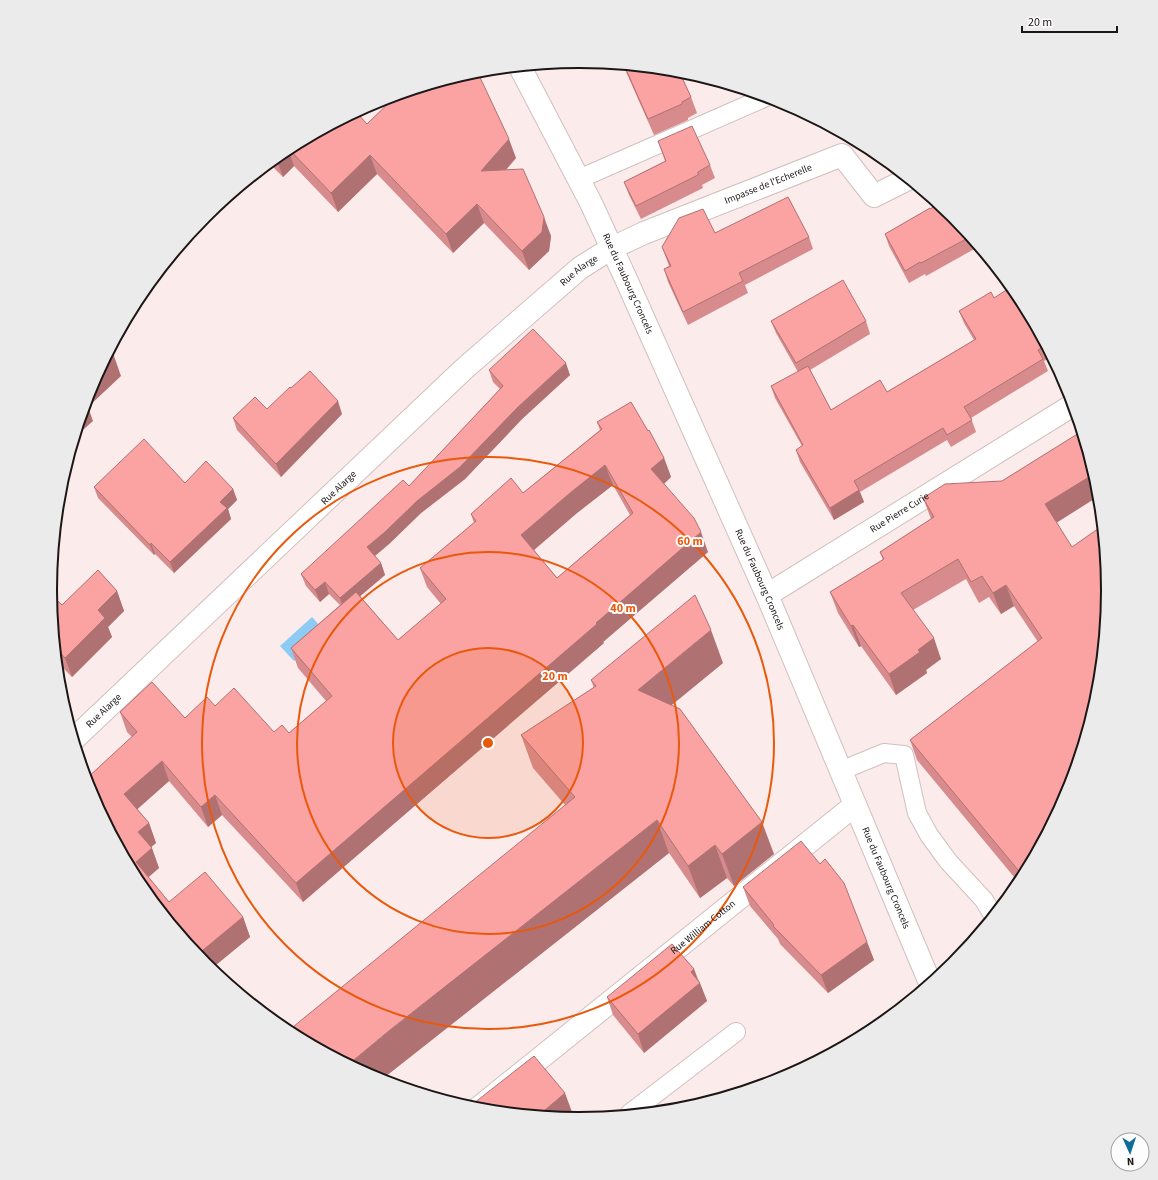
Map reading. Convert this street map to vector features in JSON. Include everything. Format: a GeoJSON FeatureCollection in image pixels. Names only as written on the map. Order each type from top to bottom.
{"type":"FeatureCollection","features":[{"type":"Feature","properties":{"kind":"street","name":"Rue du Faubourg Croncels"},"geometry":{"type":"LineString","coordinates":[[522,71],[579,179],[612,248],[767,594],[854,805],[928,978]]}},
{"type":"Feature","properties":{"kind":"street","name":"Impasse de l'Echerelle"},"geometry":{"type":"LineString","coordinates":[[612,248],[644,233],[842,155],[874,196],[903,181]]}},
{"type":"Feature","properties":{"kind":"street","name":"Rue Alarge"},"geometry":{"type":"LineString","coordinates":[[78,734],[464,369],[580,268],[612,248]]}},
{"type":"Feature","properties":{"kind":"street","name":"Rue Pierre Curie"},"geometry":{"type":"LineString","coordinates":[[767,594],[1068,408]]}},
{"type":"Feature","properties":{"kind":"street","name":"Rue William Cotton"},"geometry":{"type":"LineString","coordinates":[[484,1103],[854,805]]}},
{"type":"Feature","properties":{"kind":"lane"},"geometry":{"type":"LineString","coordinates":[[579,179],[758,100]]}},
{"type":"Feature","properties":{"kind":"lane"},"geometry":{"type":"LineString","coordinates":[[840,771],[884,753],[904,755],[917,813],[948,861],[984,900],[991,911]]}},
{"type":"Feature","properties":{"kind":"lane"},"geometry":{"type":"LineString","coordinates":[[636,1109],[736,1032]]}},
{"type":"Feature","properties":{"kind":"water"},"geometry":{"type":"Polygon","coordinates":[[[312,617],[326,633],[294,661],[280,646],[312,617]]]}},
{"type":"Feature","properties":{"kind":"building"},"geometry":{"type":"Polygon","coordinates":[[[626,70],[682,78],[691,97],[682,102],[682,104],[648,119],[626,70]]]}},
{"type":"Feature","properties":{"kind":"building"},"geometry":{"type":"Polygon","coordinates":[[[480,77],[509,139],[481,171],[523,169],[544,217],[542,232],[522,251],[477,204],[446,234],[370,155],[331,193],[293,153],[318,138],[360,117],[367,124],[386,105],[444,86],[480,77]]]}},
{"type":"Feature","properties":{"kind":"building"},"geometry":{"type":"Polygon","coordinates":[[[692,126],[710,165],[698,172],[698,175],[636,206],[624,182],[666,161],[658,141],[692,126]]]}},
{"type":"Feature","properties":{"kind":"building"},"geometry":{"type":"Polygon","coordinates":[[[788,197],[809,237],[739,273],[743,281],[683,312],[664,269],[671,266],[662,247],[679,218],[703,209],[715,233],[788,197]]]}},
{"type":"Feature","properties":{"kind":"building"},"geometry":{"type":"Polygon","coordinates":[[[933,207],[965,240],[905,271],[885,234],[933,207]]]}},
{"type":"Feature","properties":{"kind":"building"},"geometry":{"type":"Polygon","coordinates":[[[843,280],[866,321],[796,363],[771,321],[843,280]]]}},
{"type":"Feature","properties":{"kind":"building"},"geometry":{"type":"Polygon","coordinates":[[[1006,290],[1031,329],[1041,348],[1038,350],[1043,359],[964,407],[972,420],[947,435],[943,428],[854,481],[859,490],[830,508],[796,450],[803,445],[771,386],[808,366],[831,410],[880,380],[887,392],[976,339],[959,311],[991,292],[994,298],[1006,290]]]}},
{"type":"Feature","properties":{"kind":"building"},"geometry":{"type":"Polygon","coordinates":[[[533,329],[566,363],[518,407],[460,467],[417,501],[367,547],[381,563],[340,598],[325,582],[315,590],[301,574],[403,480],[409,486],[503,386],[489,370],[533,329]]]}},
{"type":"Feature","properties":{"kind":"building"},"geometry":{"type":"Polygon","coordinates":[[[310,371],[338,401],[276,464],[233,418],[255,397],[267,409],[290,387],[291,388],[310,371]]]}},
{"type":"Feature","properties":{"kind":"building"},"geometry":{"type":"Polygon","coordinates":[[[631,402],[648,431],[649,430],[664,458],[651,469],[694,518],[701,532],[596,623],[597,624],[296,883],[215,795],[201,807],[162,761],[124,794],[149,823],[138,832],[152,848],[136,862],[169,902],[205,872],[243,917],[202,951],[165,908],[145,880],[111,821],[91,774],[137,732],[120,712],[152,682],[185,718],[207,697],[215,706],[234,688],[274,732],[282,725],[289,733],[332,696],[291,648],[356,592],[398,640],[446,599],[420,568],[476,521],[471,514],[511,478],[523,493],[602,429],[597,422],[631,402]],[[605,465],[521,535],[557,578],[633,513],[605,465]]]}},
{"type":"Feature","properties":{"kind":"building"},"geometry":{"type":"Polygon","coordinates":[[[1077,434],[1088,477],[1045,504],[1072,547],[1098,529],[1100,556],[1100,624],[1097,658],[1083,725],[1061,790],[1047,821],[1019,871],[910,740],[1042,638],[1006,585],[993,593],[982,576],[971,582],[958,559],[901,593],[934,638],[918,650],[920,652],[889,674],[853,625],[851,626],[830,592],[884,559],[880,552],[934,517],[923,498],[945,484],[1002,481],[1077,434]]]}},
{"type":"Feature","properties":{"kind":"building"},"geometry":{"type":"Polygon","coordinates":[[[144,439],[185,483],[206,461],[233,489],[220,502],[227,508],[170,562],[151,543],[150,545],[94,487],[144,439]]]}},
{"type":"Feature","properties":{"kind":"building"},"geometry":{"type":"Polygon","coordinates":[[[98,570],[117,591],[98,610],[105,618],[65,658],[61,653],[57,600],[62,605],[98,570]]]}},
{"type":"Feature","properties":{"kind":"building"},"geometry":{"type":"Polygon","coordinates":[[[695,595],[711,630],[638,690],[680,709],[762,822],[722,854],[715,845],[688,866],[657,820],[353,1060],[318,1042],[293,1027],[575,797],[521,735],[596,686],[591,680],[695,595]]]}},
{"type":"Feature","properties":{"kind":"building"},"geometry":{"type":"Polygon","coordinates":[[[801,841],[820,864],[825,859],[844,883],[867,942],[821,975],[773,926],[774,925],[743,887],[801,841]]]}},
{"type":"Feature","properties":{"kind":"building"},"geometry":{"type":"Polygon","coordinates":[[[672,944],[694,969],[691,972],[700,983],[638,1034],[607,997],[672,944]]]}},
{"type":"Feature","properties":{"kind":"building"},"geometry":{"type":"Polygon","coordinates":[[[534,1056],[565,1093],[544,1111],[511,1108],[476,1102],[534,1056]]]}}]}
